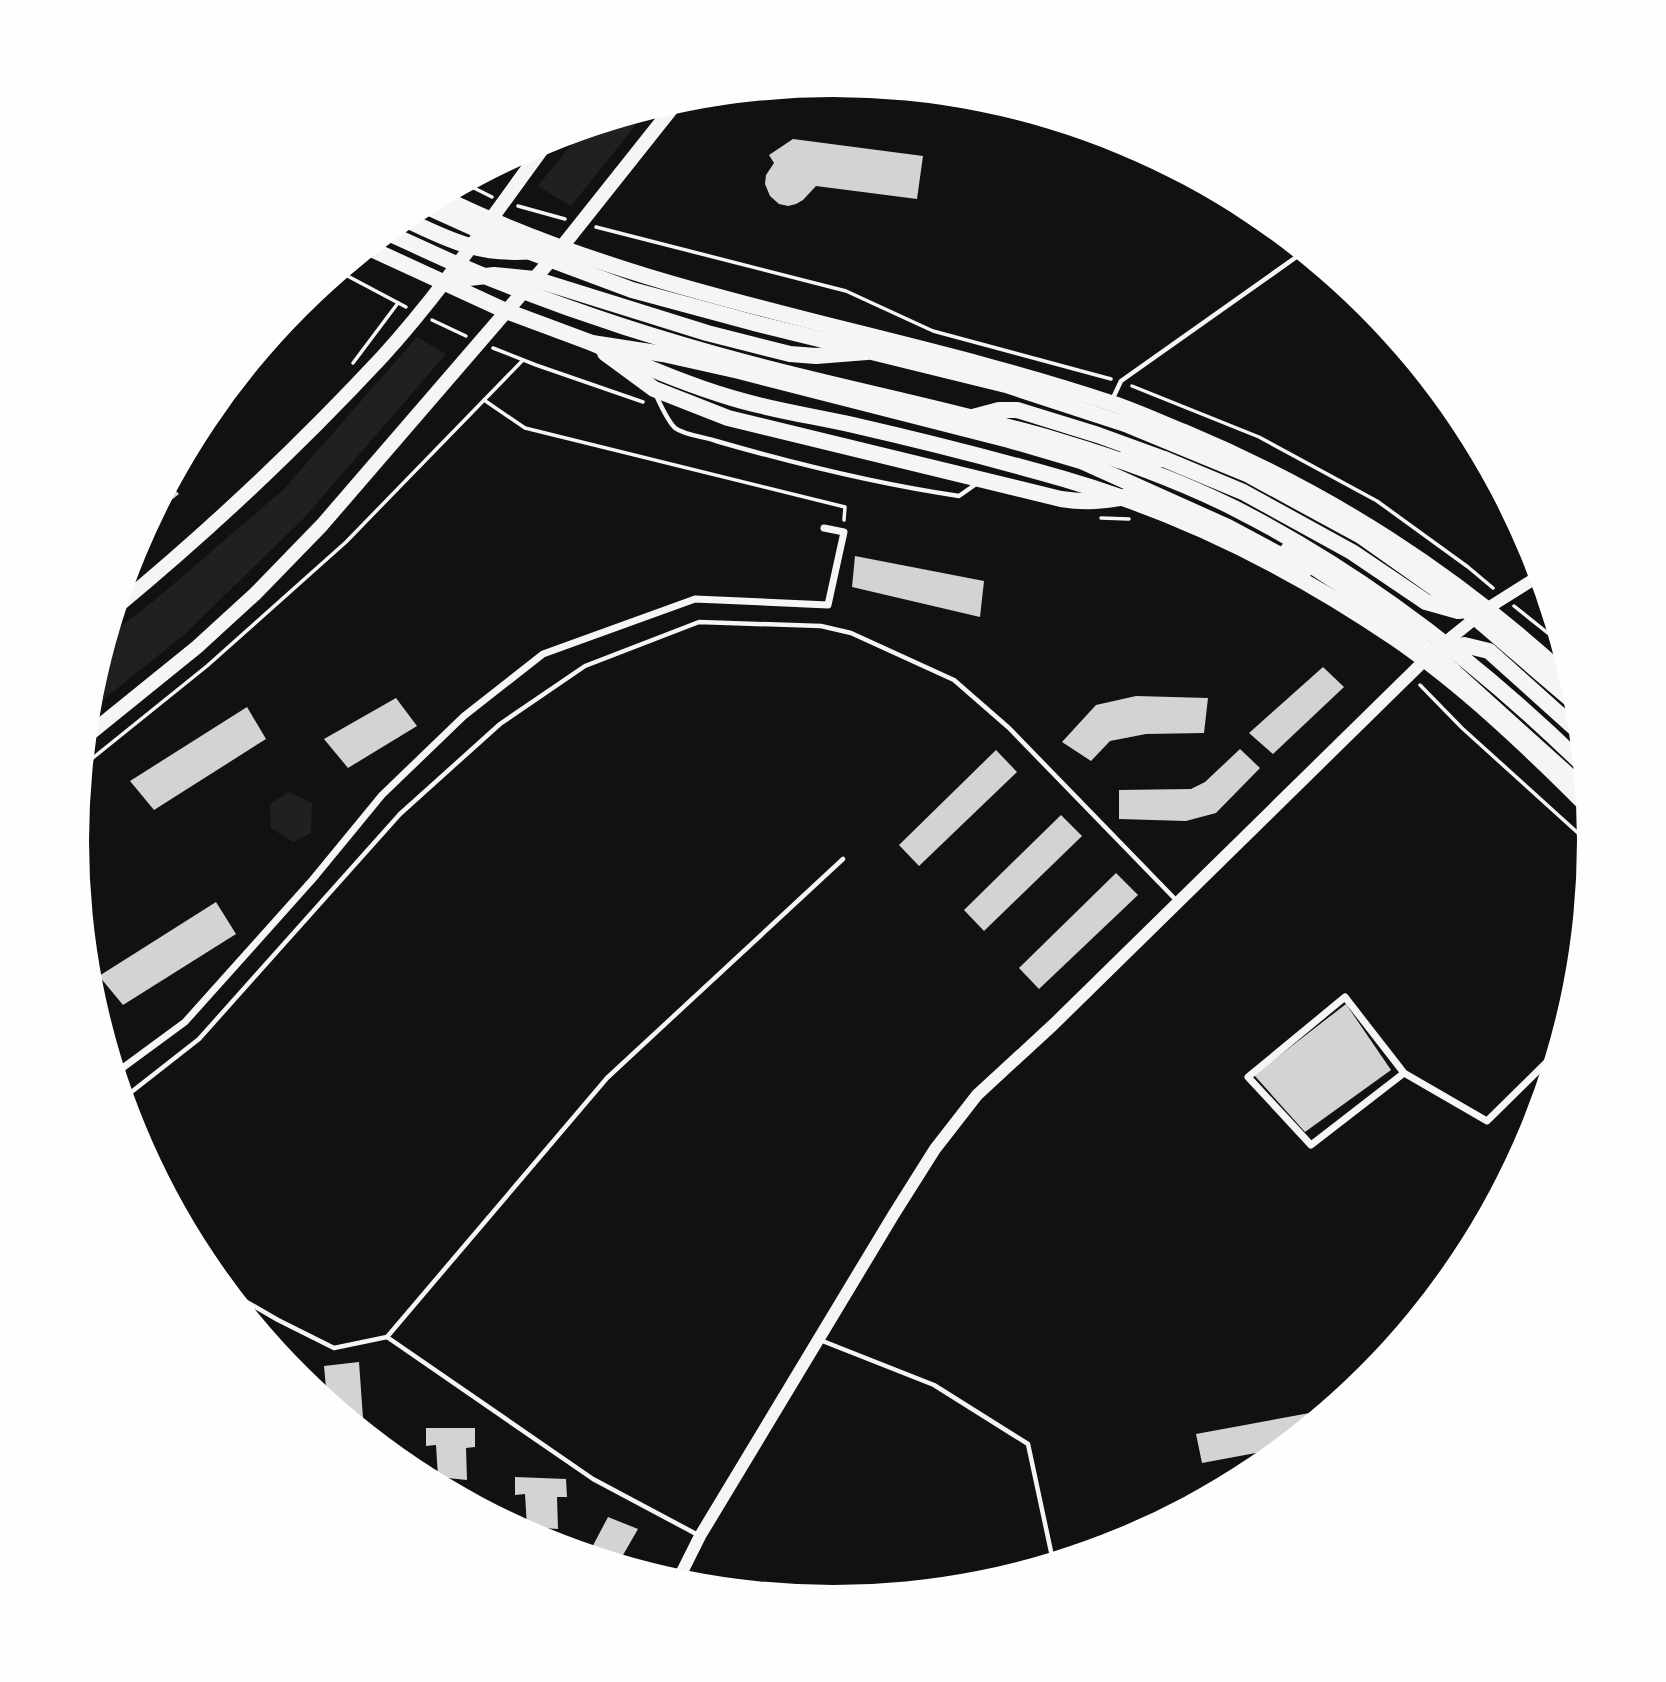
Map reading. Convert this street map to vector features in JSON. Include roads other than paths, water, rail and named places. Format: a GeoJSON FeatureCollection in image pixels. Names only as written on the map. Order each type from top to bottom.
{"type":"FeatureCollection","features":[{"type":"Feature","properties":{"kind":"main road"},"geometry":{"type":"LineString","coordinates":[[99,726],[197,647],[255,594],[322,525],[561,248],[665,117]]}},
{"type":"Feature","properties":{"kind":"main road"},"geometry":{"type":"LineString","coordinates":[[132,593],[271,470],[382,357],[470,248],[534,161]]}},
{"type":"Feature","properties":{"kind":"main road"},"geometry":{"type":"LineString","coordinates":[[452,203],[489,221],[643,275],[1111,402],[1247,458],[1366,523],[1444,575],[1488,608],[1555,667]]}},
{"type":"Feature","properties":{"kind":"main road"},"geometry":{"type":"LineString","coordinates":[[438,212],[514,246],[632,290],[1006,385],[1128,425],[1247,474],[1372,544],[1470,613],[1562,695]]}},
{"type":"Feature","properties":{"kind":"main road"},"geometry":{"type":"LineString","coordinates":[[417,225],[470,248],[509,253],[561,248]]}},
{"type":"Feature","properties":{"kind":"main road"},"geometry":{"type":"LineString","coordinates":[[399,238],[496,281],[616,324],[744,362],[996,422],[1115,460],[1233,508],[1343,570],[1443,639],[1544,726],[1571,753]]}},
{"type":"Feature","properties":{"kind":"main road"},"geometry":{"type":"LineString","coordinates":[[379,252],[506,311],[592,343],[662,374],[734,399],[975,454],[1068,480],[1139,504],[1208,534],[1270,563],[1331,597],[1397,640],[1454,683],[1565,784]]}},
{"type":"Feature","properties":{"kind":"main road"},"geometry":{"type":"LineString","coordinates":[[444,281],[494,275],[534,279],[707,333],[790,354],[817,356],[918,349]]}},
{"type":"Feature","properties":{"kind":"main road"},"geometry":{"type":"LineString","coordinates":[[592,343],[654,389],[728,418],[1082,502],[1106,502],[1149,491]]}},
{"type":"Feature","properties":{"kind":"main road"},"geometry":{"type":"LineString","coordinates":[[592,343],[663,354],[726,368],[945,424],[1081,461],[1149,491],[1228,527],[1334,584],[1432,653],[1574,780]]}},
{"type":"Feature","properties":{"kind":"main road"},"geometry":{"type":"LineString","coordinates":[[945,424],[999,410],[1017,410],[1098,435],[1164,459],[1255,498],[1352,552],[1426,602],[1458,611],[1488,608]]}},
{"type":"Feature","properties":{"kind":"main road"},"geometry":{"type":"LineString","coordinates":[[1081,461],[1164,459]]}},
{"type":"Feature","properties":{"kind":"main road"},"geometry":{"type":"LineString","coordinates":[[1175,483],[1280,544],[1403,629],[1490,704],[1575,794]]}},
{"type":"Feature","properties":{"kind":"main road"},"geometry":{"type":"LineString","coordinates":[[1432,653],[1464,645],[1489,652],[1549,700],[1566,718]]}},
{"type":"Feature","properties":{"kind":"street"},"geometry":{"type":"LineString","coordinates":[[125,1066],[185,1022],[313,879],[382,796],[464,716],[543,654],[695,598],[828,605],[844,533],[824,528]]}},
{"type":"Feature","properties":{"kind":"street"},"geometry":{"type":"LineString","coordinates":[[684,1569],[700,1536],[935,1149],[977,1095],[1054,1024],[1432,653],[1488,608],[1530,582]]}},
{"type":"Feature","properties":{"kind":"street"},"geometry":{"type":"LineString","coordinates":[[1404,1073],[1311,1145],[1248,1077],[1345,997],[1404,1073],[1487,1121],[1540,1068]]}},
{"type":"Feature","properties":{"kind":"lane"},"geometry":{"type":"LineString","coordinates":[[1111,402],[1121,381],[1295,259]]}},
{"type":"Feature","properties":{"kind":"lane"},"geometry":{"type":"LineString","coordinates":[[654,389],[662,408],[676,429],[778,459],[832,470],[888,486],[958,496],[971,489],[981,478]]}},
{"type":"Feature","properties":{"kind":"lane"},"geometry":{"type":"LineString","coordinates":[[133,1091],[199,1039],[400,814],[500,724],[585,666],[699,622],[821,626],[851,633],[954,680],[1009,728],[1177,901]]}},
{"type":"Feature","properties":{"kind":"lane"},"geometry":{"type":"LineString","coordinates":[[253,1305],[334,1348],[387,1336],[607,1077],[843,859]]}},
{"type":"Feature","properties":{"kind":"lane"},"geometry":{"type":"LineString","coordinates":[[387,1336],[593,1479],[700,1536]]}},
{"type":"Feature","properties":{"kind":"lane"},"geometry":{"type":"LineString","coordinates":[[819,1339],[934,1385],[1028,1444],[1051,1551]]}}]}
